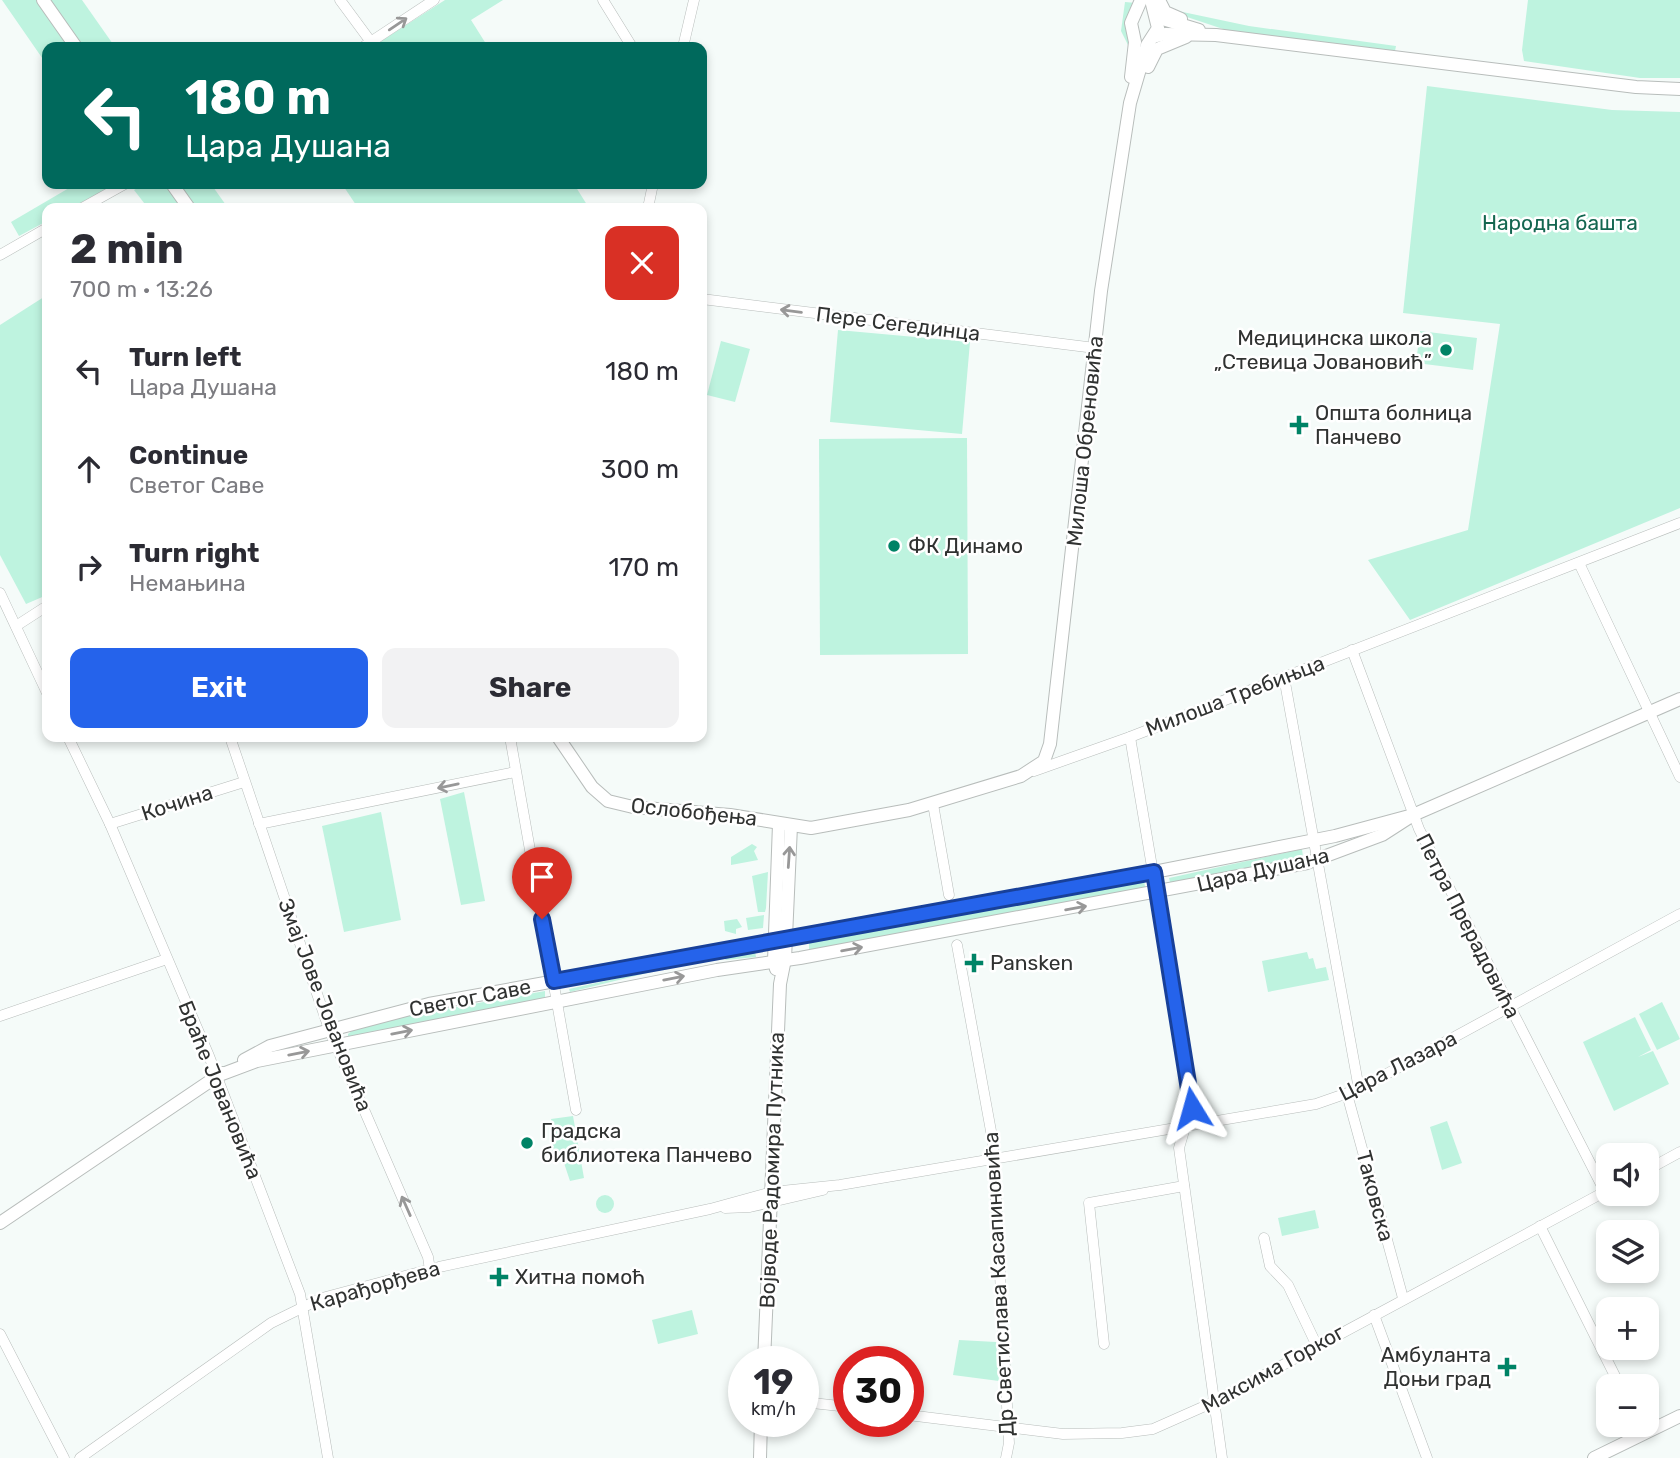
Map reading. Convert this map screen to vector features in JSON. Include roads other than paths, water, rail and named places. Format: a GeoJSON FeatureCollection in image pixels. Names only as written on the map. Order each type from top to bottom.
{"type":"FeatureCollection","features":[{"type":"Feature","properties":{"kind":"street"},"geometry":{"type":"LineString","coordinates":[[43,0],[72,42]]}},
{"type":"Feature","properties":{"kind":"street"},"geometry":{"type":"LineString","coordinates":[[340,0],[365,42]]}},
{"type":"Feature","properties":{"kind":"street"},"geometry":{"type":"LineString","coordinates":[[371,42],[434,0]]}},
{"type":"Feature","properties":{"kind":"street"},"geometry":{"type":"LineString","coordinates":[[603,0],[629,42]]}},
{"type":"Feature","properties":{"kind":"street"},"geometry":{"type":"LineString","coordinates":[[684,42],[694,0]]}},
{"type":"Feature","properties":{"kind":"street"},"geometry":{"type":"LineString","coordinates":[[1130,103],[1135,50],[1131,23],[1141,0]]}},
{"type":"Feature","properties":{"kind":"street"},"geometry":{"type":"LineString","coordinates":[[1130,103],[1152,37],[1158,28],[1151,0]]}},
{"type":"Feature","properties":{"kind":"street"},"geometry":{"type":"LineString","coordinates":[[1159,0],[1165,12],[1196,33]]}},
{"type":"Feature","properties":{"kind":"street"},"geometry":{"type":"LineString","coordinates":[[1135,16],[1144,11],[1196,33]]}},
{"type":"Feature","properties":{"kind":"street"},"geometry":{"type":"LineString","coordinates":[[1133,33],[1141,39],[1196,33],[1216,35],[1636,87],[1680,89]]}},
{"type":"Feature","properties":{"kind":"street"},"geometry":{"type":"LineString","coordinates":[[1135,88],[1157,49],[1196,33]]}},
{"type":"Feature","properties":{"kind":"street","name":"Милоша Обреновића"},"geometry":{"type":"LineString","coordinates":[[1031,772],[1044,761],[1051,744],[1095,348],[1130,103]]}},
{"type":"Feature","properties":{"kind":"street"},"geometry":{"type":"LineString","coordinates":[[91,203],[116,189]]}},
{"type":"Feature","properties":{"kind":"street"},"geometry":{"type":"LineString","coordinates":[[0,255],[42,231]]}},
{"type":"Feature","properties":{"kind":"street","name":"Пере Сегединца"},"geometry":{"type":"LineString","coordinates":[[707,300],[1095,348]]}},
{"type":"Feature","properties":{"kind":"street","name":"Милоша Требињца"},"geometry":{"type":"LineString","coordinates":[[785,825],[823,828],[933,804],[1031,772],[1130,737],[1680,523]]}},
{"type":"Feature","properties":{"kind":"street"},"geometry":{"type":"LineString","coordinates":[[1578,563],[1680,777]]}},
{"type":"Feature","properties":{"kind":"street"},"geometry":{"type":"LineString","coordinates":[[0,593],[42,682]]}},
{"type":"Feature","properties":{"kind":"street"},"geometry":{"type":"LineString","coordinates":[[16,625],[42,609]]}},
{"type":"Feature","properties":{"kind":"street","name":"Петра Прерадовића"},"geometry":{"type":"LineString","coordinates":[[1352,650],[1413,816],[1596,1172]]}},
{"type":"Feature","properties":{"kind":"street"},"geometry":{"type":"LineString","coordinates":[[1284,677],[1359,1089]]}},
{"type":"Feature","properties":{"kind":"street","name":"Цара Душана"},"geometry":{"type":"LineString","coordinates":[[779,960],[1157,893],[1317,860],[1382,835],[1413,816],[1680,699]]}},
{"type":"Feature","properties":{"kind":"street"},"geometry":{"type":"LineString","coordinates":[[1130,737],[1192,1104],[1178,1140],[1222,1458]]}},
{"type":"Feature","properties":{"kind":"street","name":"Браће Јовановића"},"geometry":{"type":"LineString","coordinates":[[70,742],[110,824],[217,1076],[303,1306],[328,1458]]}},
{"type":"Feature","properties":{"kind":"street","name":"Змај Јове Јовановића"},"geometry":{"type":"LineString","coordinates":[[232,742],[335,1045],[428,1256],[430,1270]]}},
{"type":"Feature","properties":{"kind":"street"},"geometry":{"type":"LineString","coordinates":[[508,742],[576,1110]]}},
{"type":"Feature","properties":{"kind":"street","name":"Ослобођења"},"geometry":{"type":"LineString","coordinates":[[561,742],[592,787],[608,801],[633,807],[730,815],[785,825]]}},
{"type":"Feature","properties":{"kind":"street"},"geometry":{"type":"LineString","coordinates":[[1051,744],[1060,754],[1072,758]]}},
{"type":"Feature","properties":{"kind":"street"},"geometry":{"type":"LineString","coordinates":[[259,824],[515,772]]}},
{"type":"Feature","properties":{"kind":"street","name":"Кочина"},"geometry":{"type":"LineString","coordinates":[[110,824],[244,782]]}},
{"type":"Feature","properties":{"kind":"street"},"geometry":{"type":"LineString","coordinates":[[933,804],[949,895]]}},
{"type":"Feature","properties":{"kind":"street","name":"Цара Душана"},"geometry":{"type":"LineString","coordinates":[[780,938],[1154,872],[1314,840],[1413,816]]}},
{"type":"Feature","properties":{"kind":"street","name":"Војводе Радомира Путника"},"geometry":{"type":"LineString","coordinates":[[765,1346],[785,825]]}},
{"type":"Feature","properties":{"kind":"street","name":"Цара Лазара"},"geometry":{"type":"LineString","coordinates":[[772,1197],[1316,1104],[1359,1089],[1680,914]]}},
{"type":"Feature","properties":{"kind":"street","name":"Светог Саве"},"geometry":{"type":"LineString","coordinates":[[0,1223],[217,1076],[270,1046],[429,1004],[780,938]]}},
{"type":"Feature","properties":{"kind":"street","name":"Др Светислава Касапиновића"},"geometry":{"type":"LineString","coordinates":[[957,946],[995,1159],[1009,1427],[1006,1458]]}},
{"type":"Feature","properties":{"kind":"street"},"geometry":{"type":"LineString","coordinates":[[0,1016],[167,959]]}},
{"type":"Feature","properties":{"kind":"street","name":"Светог Саве"},"geometry":{"type":"LineString","coordinates":[[217,1076],[257,1061],[779,960]]}},
{"type":"Feature","properties":{"kind":"street","name":"Таковска"},"geometry":{"type":"LineString","coordinates":[[1348,1094],[1403,1298]]}},
{"type":"Feature","properties":{"kind":"street"},"geometry":{"type":"LineString","coordinates":[[1659,1163],[1680,1152]]}},
{"type":"Feature","properties":{"kind":"street"},"geometry":{"type":"LineString","coordinates":[[1104,1344],[1089,1203],[1184,1186]]}},
{"type":"Feature","properties":{"kind":"street","name":"Максима Горког"},"geometry":{"type":"LineString","coordinates":[[924,1417],[1063,1434],[1140,1432],[1172,1423],[1596,1196]]}},
{"type":"Feature","properties":{"kind":"street","name":"Карађорђева"},"geometry":{"type":"LineString","coordinates":[[80,1458],[271,1324],[303,1306],[430,1270],[772,1197]]}},
{"type":"Feature","properties":{"kind":"street"},"geometry":{"type":"LineString","coordinates":[[1540,1226],[1614,1374]]}},
{"type":"Feature","properties":{"kind":"street"},"geometry":{"type":"LineString","coordinates":[[1264,1238],[1270,1266],[1288,1285],[1317,1346]]}},
{"type":"Feature","properties":{"kind":"street"},"geometry":{"type":"LineString","coordinates":[[1374,1315],[1427,1458]]}},
{"type":"Feature","properties":{"kind":"street"},"geometry":{"type":"LineString","coordinates":[[0,1334],[64,1458]]}},
{"type":"Feature","properties":{"kind":"street"},"geometry":{"type":"LineString","coordinates":[[1659,1423],[1680,1416]]}},
{"type":"Feature","properties":{"kind":"street"},"geometry":{"type":"LineString","coordinates":[[760,1458],[761,1437]]}},
{"type":"Feature","properties":{"kind":"street"},"geometry":{"type":"LineString","coordinates":[[1594,1458],[1629,1437]]}},
{"type":"Feature","properties":{"kind":"place","name":"Медицинска школа „Стевица Јовановић”"},"geometry":{"type":"Point","coordinates":[1446,350]}},
{"type":"Feature","properties":{"kind":"place","name":"Општа болница Панчево"},"geometry":{"type":"Point","coordinates":[1299,425]}},
{"type":"Feature","properties":{"kind":"place","name":"ФК Динамо"},"geometry":{"type":"Point","coordinates":[894,546]}},
{"type":"Feature","properties":{"kind":"place","name":"Pansken"},"geometry":{"type":"Point","coordinates":[974,963]}},
{"type":"Feature","properties":{"kind":"place","name":"Градска библиотека Панчево"},"geometry":{"type":"Point","coordinates":[527,1143]}},
{"type":"Feature","properties":{"kind":"place","name":"Хитна помоћ"},"geometry":{"type":"Point","coordinates":[499,1277]}},
{"type":"Feature","properties":{"kind":"place","name":"Амбуланта Доњи град"},"geometry":{"type":"Point","coordinates":[1507,1367]}},
{"type":"Feature","properties":{"kind":"park label","name":"Народна башта"},"geometry":{"type":"Point","coordinates":[1560,223]}}]}
